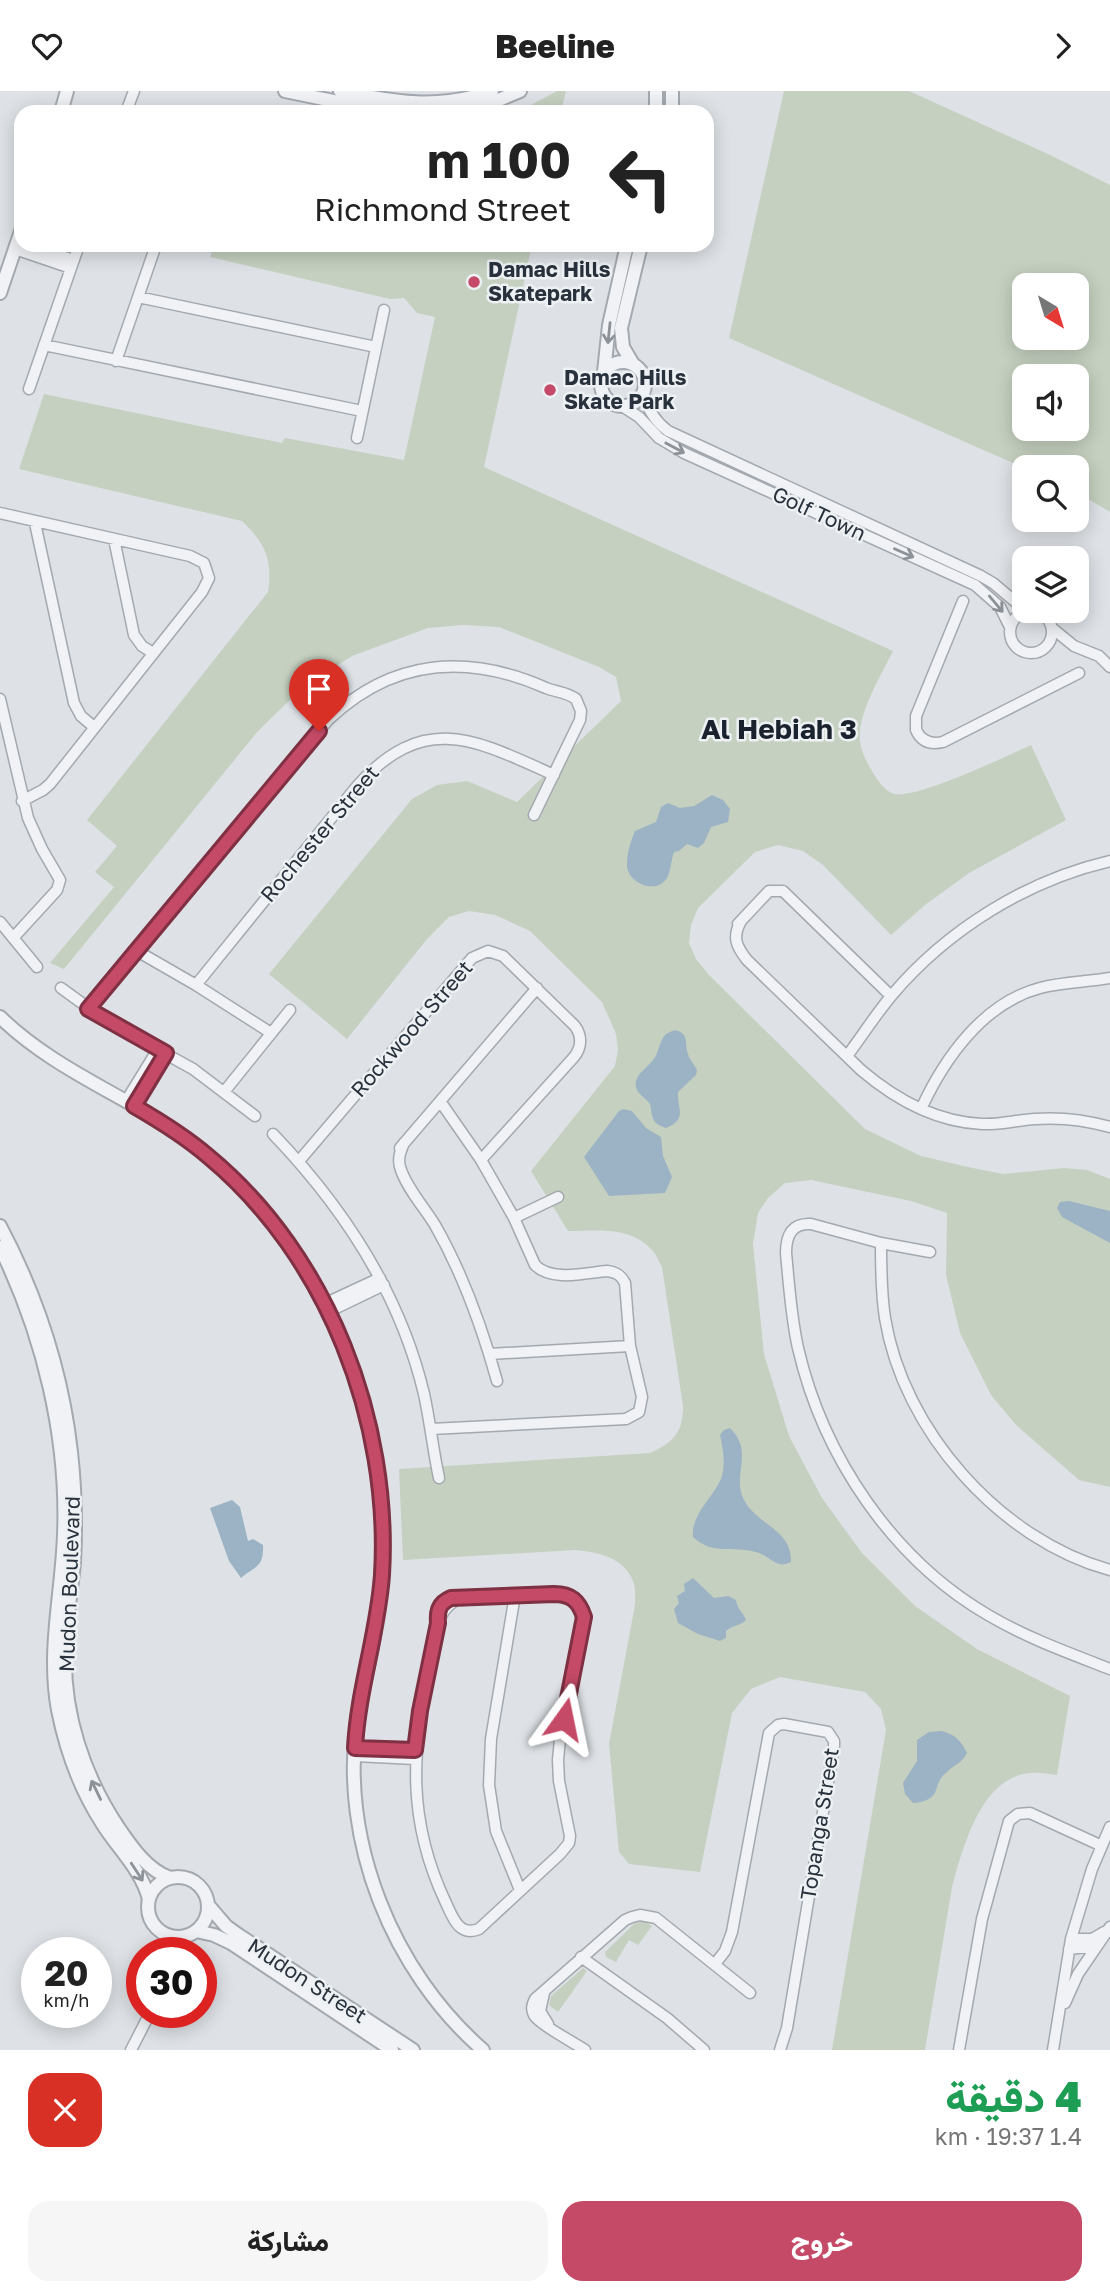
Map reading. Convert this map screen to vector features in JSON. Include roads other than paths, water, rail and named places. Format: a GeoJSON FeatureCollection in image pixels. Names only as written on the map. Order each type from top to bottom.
{"type":"FeatureCollection","features":[{"type":"Feature","properties":{"kind":"street"},"geometry":{"type":"LineString","coordinates":[[285,91],[353,105]]}},
{"type":"Feature","properties":{"kind":"street"},"geometry":{"type":"LineString","coordinates":[[340,91],[405,103],[430,104],[455,101],[492,91]]}},
{"type":"Feature","properties":{"kind":"street"},"geometry":{"type":"LineString","coordinates":[[486,105],[520,91]]}},
{"type":"Feature","properties":{"kind":"street"},"geometry":{"type":"LineString","coordinates":[[0,293],[16,252]]}},
{"type":"Feature","properties":{"kind":"street"},"geometry":{"type":"LineString","coordinates":[[44,252],[73,264]]}},
{"type":"Feature","properties":{"kind":"street"},"geometry":{"type":"LineString","coordinates":[[29,389],[77,252]]}},
{"type":"Feature","properties":{"kind":"street"},"geometry":{"type":"LineString","coordinates":[[116,361],[154,252]]}},
{"type":"Feature","properties":{"kind":"street"},"geometry":{"type":"LineString","coordinates":[[625,252],[611,316],[601,384],[604,395],[613,404],[622,406],[634,403],[643,393],[643,377],[623,347],[621,328],[639,252]]}},
{"type":"Feature","properties":{"kind":"street"},"geometry":{"type":"LineString","coordinates":[[138,297],[376,347]]}},
{"type":"Feature","properties":{"kind":"street"},"geometry":{"type":"LineString","coordinates":[[357,438],[384,310]]}},
{"type":"Feature","properties":{"kind":"street"},"geometry":{"type":"LineString","coordinates":[[44,345],[362,411]]}},
{"type":"Feature","properties":{"kind":"street"},"geometry":{"type":"LineString","coordinates":[[604,373],[609,366],[617,363],[633,364]]}},
{"type":"Feature","properties":{"kind":"street","name":"Golf Town"},"geometry":{"type":"LineString","coordinates":[[643,393],[654,416],[668,431],[981,576],[1012,599]]}},
{"type":"Feature","properties":{"kind":"street","name":"Golf Town"},"geometry":{"type":"LineString","coordinates":[[622,406],[639,417],[659,438],[684,453],[975,585],[1000,607],[1010,627]]}},
{"type":"Feature","properties":{"kind":"street"},"geometry":{"type":"LineString","coordinates":[[0,513],[198,558],[208,570],[206,586],[50,785],[22,801]]}},
{"type":"Feature","properties":{"kind":"street"},"geometry":{"type":"LineString","coordinates":[[35,523],[74,703],[81,716],[94,727]]}},
{"type":"Feature","properties":{"kind":"street"},"geometry":{"type":"LineString","coordinates":[[114,539],[134,635],[142,646],[153,653]]}},
{"type":"Feature","properties":{"kind":"street"},"geometry":{"type":"LineString","coordinates":[[963,601],[916,716],[916,730],[925,740],[943,742],[1079,673]]}},
{"type":"Feature","properties":{"kind":"street"},"geometry":{"type":"LineString","coordinates":[[1013,623],[1010,635],[1017,649],[1032,653],[1074,646]]}},
{"type":"Feature","properties":{"kind":"street"},"geometry":{"type":"LineString","coordinates":[[1040,651],[1048,645],[1052,637],[1050,623]]}},
{"type":"Feature","properties":{"kind":"street"},"geometry":{"type":"LineString","coordinates":[[1052,628],[1074,646],[1094,653],[1110,667]]}},
{"type":"Feature","properties":{"kind":"street"},"geometry":{"type":"LineString","coordinates":[[88,1009],[328,720],[349,702],[384,681],[422,669],[474,666],[510,673],[573,696],[580,706],[581,715],[534,815]]}},
{"type":"Feature","properties":{"kind":"street"},"geometry":{"type":"LineString","coordinates":[[0,699],[22,801],[34,834],[58,874],[59,885],[13,938]]}},
{"type":"Feature","properties":{"kind":"street","name":"Rochester Street"},"geometry":{"type":"LineString","coordinates":[[196,985],[358,785],[388,756],[428,741],[449,738],[470,740],[554,775]]}},
{"type":"Feature","properties":{"kind":"street"},"geometry":{"type":"LineString","coordinates":[[848,1056],[891,996],[937,949],[990,911],[1048,881],[1110,861]]}},
{"type":"Feature","properties":{"kind":"street"},"geometry":{"type":"LineString","coordinates":[[891,996],[797,905],[779,896],[759,900],[732,930],[731,943],[737,954],[747,960],[875,1082],[921,1109],[962,1122],[984,1124],[1058,1118],[1083,1120],[1110,1127]]}},
{"type":"Feature","properties":{"kind":"street"},"geometry":{"type":"LineString","coordinates":[[0,922],[37,967]]}},
{"type":"Feature","properties":{"kind":"street"},"geometry":{"type":"LineString","coordinates":[[137,951],[271,1033]]}},
{"type":"Feature","properties":{"kind":"street","name":"Rockwood Street"},"geometry":{"type":"LineString","coordinates":[[299,1161],[472,958],[484,952],[499,954],[537,988],[580,1034],[579,1049],[481,1160]]}},
{"type":"Feature","properties":{"kind":"street"},"geometry":{"type":"LineString","coordinates":[[921,1109],[930,1088],[952,1055],[981,1023],[1003,1005],[1039,988],[1110,978]]}},
{"type":"Feature","properties":{"kind":"street"},"geometry":{"type":"LineString","coordinates":[[61,988],[88,1009],[193,1069],[255,1116]]}},
{"type":"Feature","properties":{"kind":"street"},"geometry":{"type":"LineString","coordinates":[[497,1381],[478,1318],[458,1271],[435,1225],[398,1172],[394,1161],[404,1143],[537,988]]}},
{"type":"Feature","properties":{"kind":"street"},"geometry":{"type":"LineString","coordinates":[[224,1092],[290,1010]]}},
{"type":"Feature","properties":{"kind":"street"},"geometry":{"type":"LineString","coordinates":[[0,1017],[59,1064],[184,1137],[232,1177],[276,1229],[326,1308],[354,1374],[366,1413],[382,1510],[382,1576],[373,1643],[356,1723],[355,1787],[362,1840],[384,1911],[403,1949],[432,1995],[452,2020],[483,2050]]}},
{"type":"Feature","properties":{"kind":"street"},"geometry":{"type":"LineString","coordinates":[[130,1104],[162,1051]]}},
{"type":"Feature","properties":{"kind":"street"},"geometry":{"type":"LineString","coordinates":[[431,1429],[631,1418],[639,1412],[642,1402],[630,1346],[625,1283],[619,1274],[600,1272],[551,1275],[540,1270],[531,1259],[514,1218],[481,1160],[440,1101]]}},
{"type":"Feature","properties":{"kind":"street"},"geometry":{"type":"LineString","coordinates":[[273,1134],[299,1161],[343,1216],[382,1281],[413,1355],[431,1429],[439,1478]]}},
{"type":"Feature","properties":{"kind":"street"},"geometry":{"type":"LineString","coordinates":[[514,1218],[558,1197]]}},
{"type":"Feature","properties":{"kind":"street","name":"Mudon Boulevard"},"geometry":{"type":"LineString","coordinates":[[0,1226],[40,1316],[67,1421],[74,1483],[75,1537],[65,1654],[74,1731],[92,1779],[110,1815],[146,1863],[156,1872],[170,1878]]}},
{"type":"Feature","properties":{"kind":"street"},"geometry":{"type":"LineString","coordinates":[[930,1252],[881,1243],[817,1226],[799,1232],[792,1240],[786,1252],[798,1347],[818,1411],[831,1442],[847,1471],[886,1525],[932,1574],[986,1614],[1046,1644],[1110,1669]]}},
{"type":"Feature","properties":{"kind":"street"},"geometry":{"type":"LineString","coordinates":[[881,1243],[881,1288],[885,1320],[893,1350],[904,1382],[943,1451],[997,1508],[1029,1532],[1063,1552],[1110,1570]]}},
{"type":"Feature","properties":{"kind":"street","name":"Mudon Boulevard"},"geometry":{"type":"LineString","coordinates":[[0,1247],[20,1293],[38,1347],[54,1409],[60,1449],[64,1532],[54,1663],[55,1689],[62,1724],[71,1759],[85,1793],[102,1824],[142,1878],[149,1899]]}},
{"type":"Feature","properties":{"kind":"street"},"geometry":{"type":"LineString","coordinates":[[326,1308],[382,1281]]}},
{"type":"Feature","properties":{"kind":"street"},"geometry":{"type":"LineString","coordinates":[[490,1354],[630,1346]]}},
{"type":"Feature","properties":{"kind":"street"},"geometry":{"type":"LineString","coordinates":[[565,1594],[574,1598],[584,1617],[558,1760],[560,1791],[570,1836],[569,1843],[560,1854],[490,1919],[478,1929],[468,1932],[458,1926],[452,1915],[438,1886],[425,1845],[416,1791],[415,1754],[420,1711],[438,1623],[445,1608],[461,1598],[515,1595],[565,1594]]}},
{"type":"Feature","properties":{"kind":"street"},"geometry":{"type":"LineString","coordinates":[[515,1595],[491,1739],[489,1785],[496,1831],[520,1890]]}},
{"type":"Feature","properties":{"kind":"street","name":"Topanga Street"},"geometry":{"type":"LineString","coordinates":[[715,1964],[730,1942],[769,1733],[778,1725],[784,1724],[828,1732],[834,1746],[787,2028],[780,2050]]}},
{"type":"Feature","properties":{"kind":"street"},"geometry":{"type":"LineString","coordinates":[[355,1752],[415,1754]]}},
{"type":"Feature","properties":{"kind":"street"},"geometry":{"type":"LineString","coordinates":[[959,2050],[982,1919],[1009,1821],[1018,1814],[1030,1813],[1102,1846]]}},
{"type":"Feature","properties":{"kind":"street"},"geometry":{"type":"LineString","coordinates":[[1054,2050],[1070,1944],[1092,1869],[1110,1827]]}},
{"type":"Feature","properties":{"kind":"street"},"geometry":{"type":"LineString","coordinates":[[188,1937],[203,1924],[207,1915],[205,1894],[192,1880],[184,1877],[160,1882],[149,1899],[150,1919],[164,1934],[176,1937],[191,1934]]}},
{"type":"Feature","properties":{"kind":"street","name":"Mudon Street"},"geometry":{"type":"LineString","coordinates":[[208,1905],[226,1926],[237,1934],[413,2050]]}},
{"type":"Feature","properties":{"kind":"street"},"geometry":{"type":"LineString","coordinates":[[585,2050],[551,2027],[540,2011],[541,2000],[545,1991],[625,1920],[640,1915],[656,1918],[750,1993]]}},
{"type":"Feature","properties":{"kind":"street"},"geometry":{"type":"LineString","coordinates":[[1070,1944],[1091,1938],[1110,1927]]}},
{"type":"Feature","properties":{"kind":"street"},"geometry":{"type":"LineString","coordinates":[[1060,2013],[1079,1974],[1110,1927]]}},
{"type":"Feature","properties":{"kind":"street","name":"Mudon Street"},"geometry":{"type":"LineString","coordinates":[[191,1934],[214,1935],[231,1943],[392,2050]]}},
{"type":"Feature","properties":{"kind":"street"},"geometry":{"type":"LineString","coordinates":[[1070,1944],[1096,1946]]}},
{"type":"Feature","properties":{"kind":"street"},"geometry":{"type":"LineString","coordinates":[[582,1957],[667,2018],[704,2050]]}},
{"type":"Feature","properties":{"kind":"street"},"geometry":{"type":"LineString","coordinates":[[131,2050],[142,2028]]}},
{"type":"Feature","properties":{"kind":"water"},"geometry":{"type":"Polygon","coordinates":[[[712,795],[723,800],[730,809],[728,822],[711,827],[704,843],[698,848],[687,844],[674,852],[667,878],[662,883],[649,886],[636,881],[628,871],[627,864],[635,831],[656,822],[661,807],[668,803],[680,808],[694,806],[712,795]]]}},
{"type":"Feature","properties":{"kind":"water"},"geometry":{"type":"Polygon","coordinates":[[[675,1030],[685,1036],[689,1056],[697,1070],[696,1075],[678,1092],[680,1113],[677,1121],[666,1128],[655,1122],[650,1104],[638,1092],[636,1083],[638,1076],[655,1057],[665,1035],[675,1030]]]}},
{"type":"Feature","properties":{"kind":"water"},"geometry":{"type":"Polygon","coordinates":[[[623,1109],[632,1111],[646,1128],[661,1137],[663,1156],[672,1177],[665,1193],[609,1196],[584,1157],[623,1109]]]}},
{"type":"Feature","properties":{"kind":"water"},"geometry":{"type":"Polygon","coordinates":[[[1069,1201],[1110,1211],[1110,1243],[1062,1217],[1057,1208],[1060,1202],[1069,1201]]]}},
{"type":"Feature","properties":{"kind":"water"},"geometry":{"type":"Polygon","coordinates":[[[730,1428],[741,1446],[740,1482],[744,1500],[757,1516],[786,1542],[791,1562],[777,1563],[747,1550],[715,1548],[700,1543],[693,1537],[695,1521],[723,1474],[720,1435],[730,1428]]]}},
{"type":"Feature","properties":{"kind":"water"},"geometry":{"type":"Polygon","coordinates":[[[232,1500],[240,1507],[248,1541],[253,1539],[263,1545],[260,1562],[241,1578],[229,1561],[210,1508],[232,1500]]]}},
{"type":"Feature","properties":{"kind":"water"},"geometry":{"type":"Polygon","coordinates":[[[693,1578],[714,1598],[728,1596],[736,1600],[746,1620],[726,1631],[726,1638],[720,1641],[698,1634],[678,1623],[674,1609],[679,1603],[677,1596],[685,1591],[684,1584],[693,1578]]]}},
{"type":"Feature","properties":{"kind":"water"},"geometry":{"type":"Polygon","coordinates":[[[942,1731],[957,1739],[967,1753],[942,1777],[929,1799],[913,1803],[905,1794],[903,1783],[917,1761],[917,1740],[929,1732],[942,1731]]]}},
{"type":"Feature","properties":{"kind":"place","name":"Damac Hills Skatepark"},"geometry":{"type":"Point","coordinates":[474,282]}},
{"type":"Feature","properties":{"kind":"place","name":"Damac Hills Skate Park"},"geometry":{"type":"Point","coordinates":[550,390]}},
{"type":"Feature","properties":{"kind":"district","name":"Al Hebiah 3"},"geometry":{"type":"Point","coordinates":[779,729]}}]}
